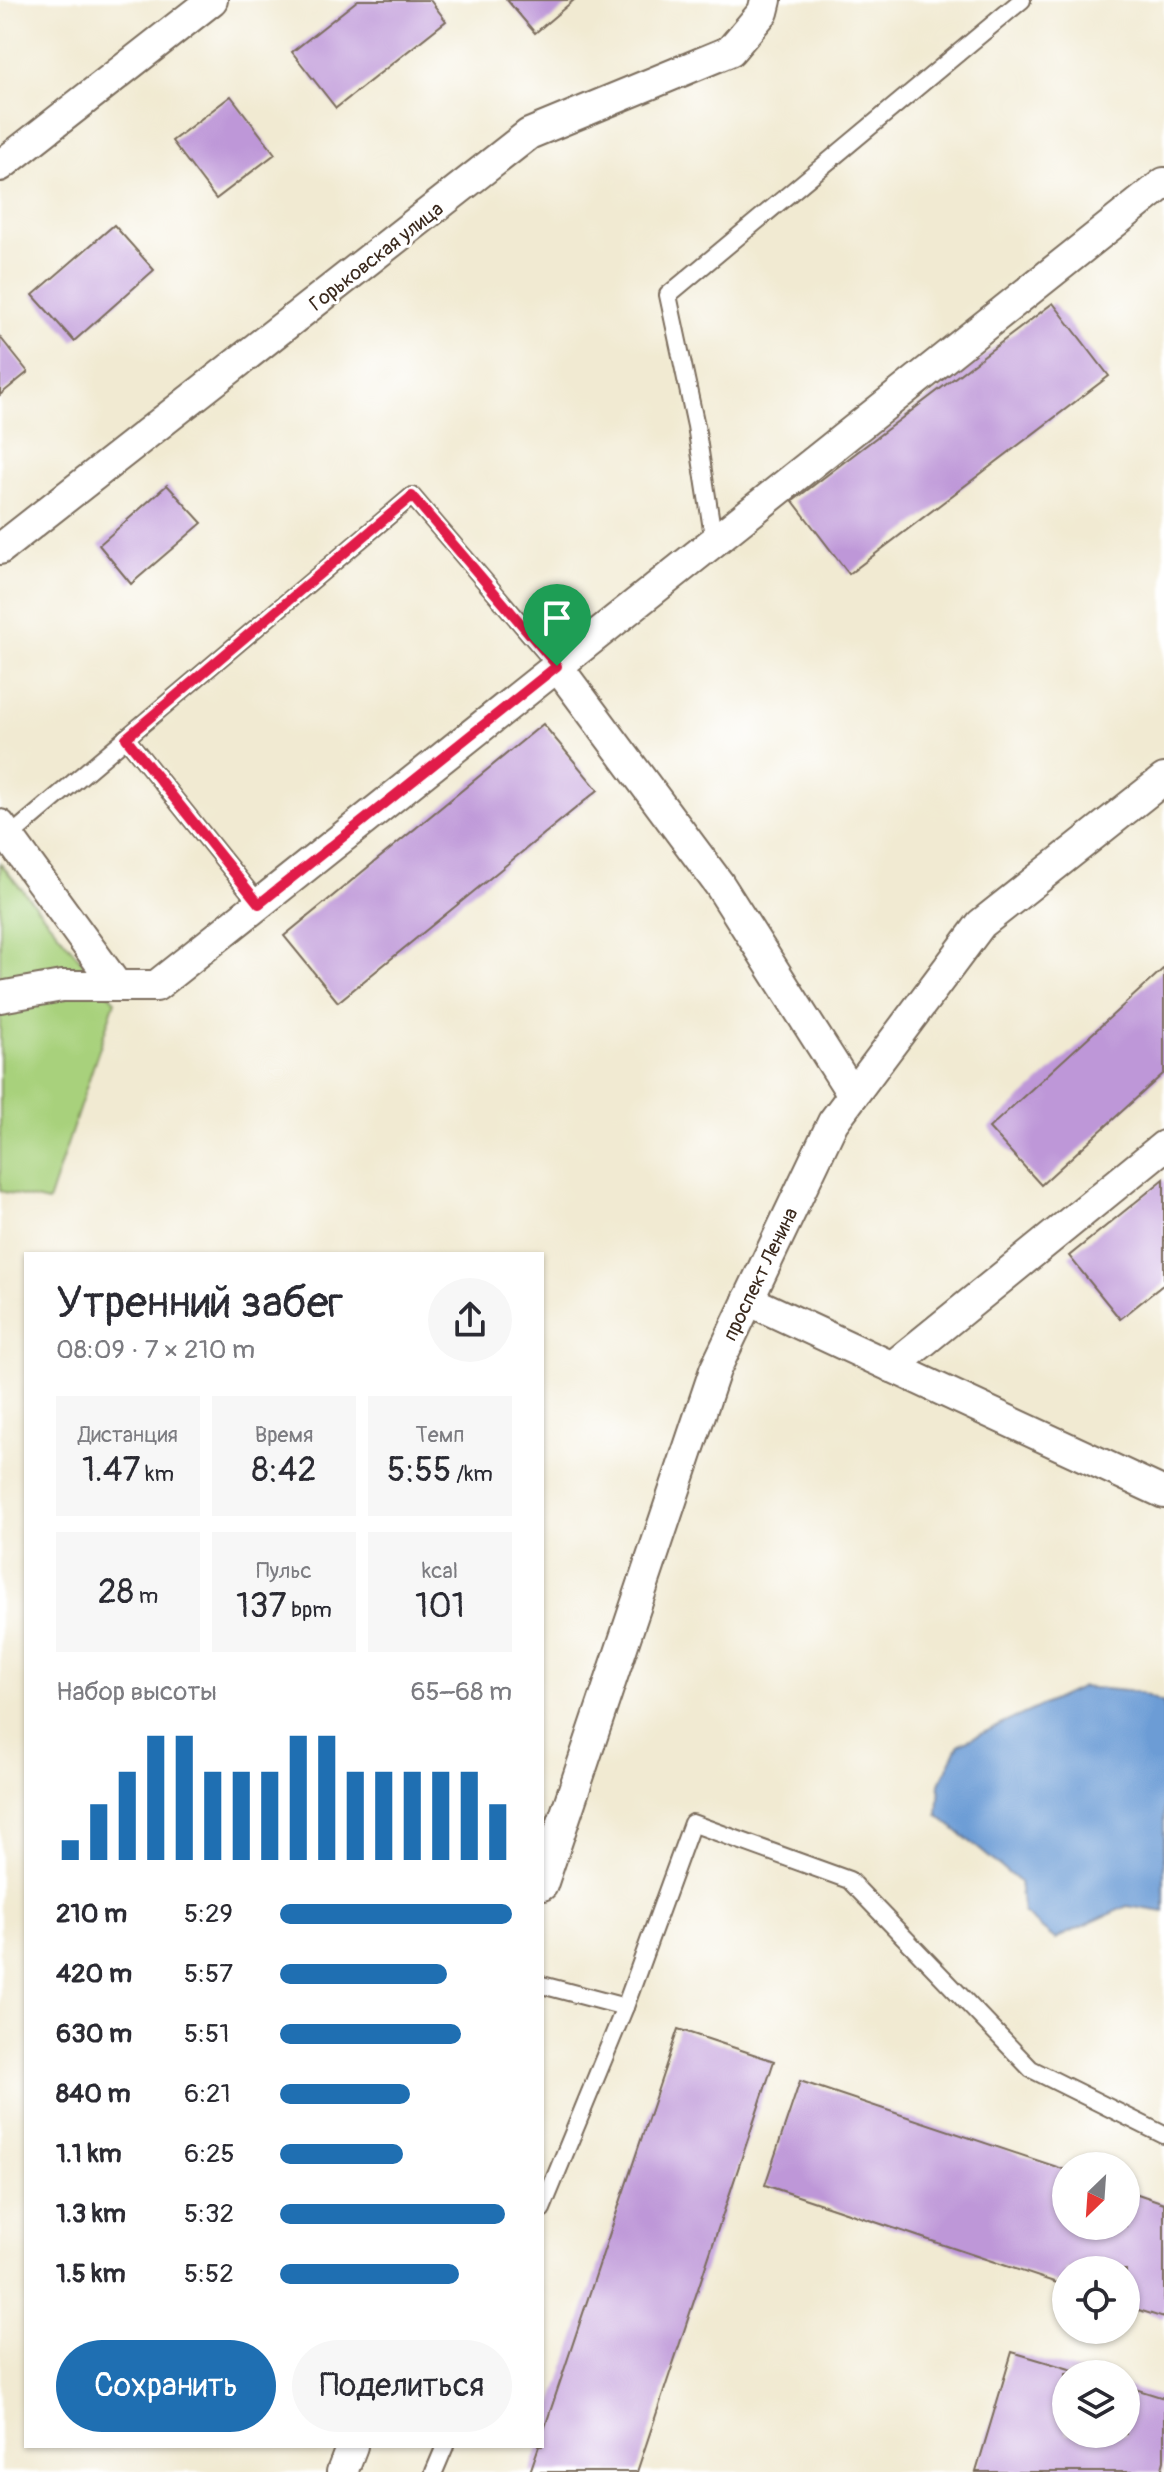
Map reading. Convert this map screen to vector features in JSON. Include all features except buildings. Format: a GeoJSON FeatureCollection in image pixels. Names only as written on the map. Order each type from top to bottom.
{"type":"FeatureCollection","features":[{"type":"Feature","properties":{"kind":"street"},"geometry":{"type":"LineString","coordinates":[[0,166],[212,0]]}},
{"type":"Feature","properties":{"kind":"street","name":"Горьковская улица"},"geometry":{"type":"LineString","coordinates":[[0,549],[529,134],[730,51],[763,12],[766,0]]}},
{"type":"Feature","properties":{"kind":"street"},"geometry":{"type":"LineString","coordinates":[[0,997],[62,986],[156,986],[1164,183]]}},
{"type":"Feature","properties":{"kind":"street"},"geometry":{"type":"LineString","coordinates":[[557,666],[719,884],[853,1095]]}},
{"type":"Feature","properties":{"kind":"street","name":"проспект Ленина"},"geometry":{"type":"LineString","coordinates":[[544,1879],[715,1370],[833,1122],[981,924],[1164,779]]}},
{"type":"Feature","properties":{"kind":"street"},"geometry":{"type":"LineString","coordinates":[[4,831],[117,986]]}},
{"type":"Feature","properties":{"kind":"street"},"geometry":{"type":"LineString","coordinates":[[892,1367],[1164,1146]]}},
{"type":"Feature","properties":{"kind":"street"},"geometry":{"type":"LineString","coordinates":[[748,1300],[1164,1493]]}},
{"type":"Feature","properties":{"kind":"street"},"geometry":{"type":"LineString","coordinates":[[342,2472],[351,2448]]}},
{"type":"Feature","properties":{"kind":"lane"},"geometry":{"type":"LineString","coordinates":[[714,542],[696,426],[668,295],[1022,0]]}},
{"type":"Feature","properties":{"kind":"lane"},"geometry":{"type":"LineString","coordinates":[[4,831],[126,738],[412,496],[557,666]]}},
{"type":"Feature","properties":{"kind":"lane"},"geometry":{"type":"LineString","coordinates":[[126,738],[259,904]]}},
{"type":"Feature","properties":{"kind":"lane"},"geometry":{"type":"LineString","coordinates":[[544,2204],[625,2007],[692,1823],[849,1880],[1031,2069],[1164,2135]]}},
{"type":"Feature","properties":{"kind":"lane"},"geometry":{"type":"LineString","coordinates":[[544,1986],[625,2007]]}},
{"type":"Feature","properties":{"kind":"lane"},"geometry":{"type":"LineString","coordinates":[[434,2472],[444,2448]]}},
{"type":"Feature","properties":{"kind":"green space"},"geometry":{"type":"Polygon","coordinates":[[[0,863],[115,1001],[48,1202],[0,1191],[0,863]]]}},
{"type":"Feature","properties":{"kind":"water"},"geometry":{"type":"Polygon","coordinates":[[[1082,1687],[1138,1692],[1164,1703],[1164,1912],[1127,1906],[1055,1939],[1023,1913],[1019,1882],[938,1815],[940,1783],[959,1744],[1082,1687]]]}},
{"type":"Feature","properties":{"kind":"route"},"geometry":{"type":"LineString","coordinates":[[412,496],[557,666],[259,904],[126,738],[412,496]]}}]}
